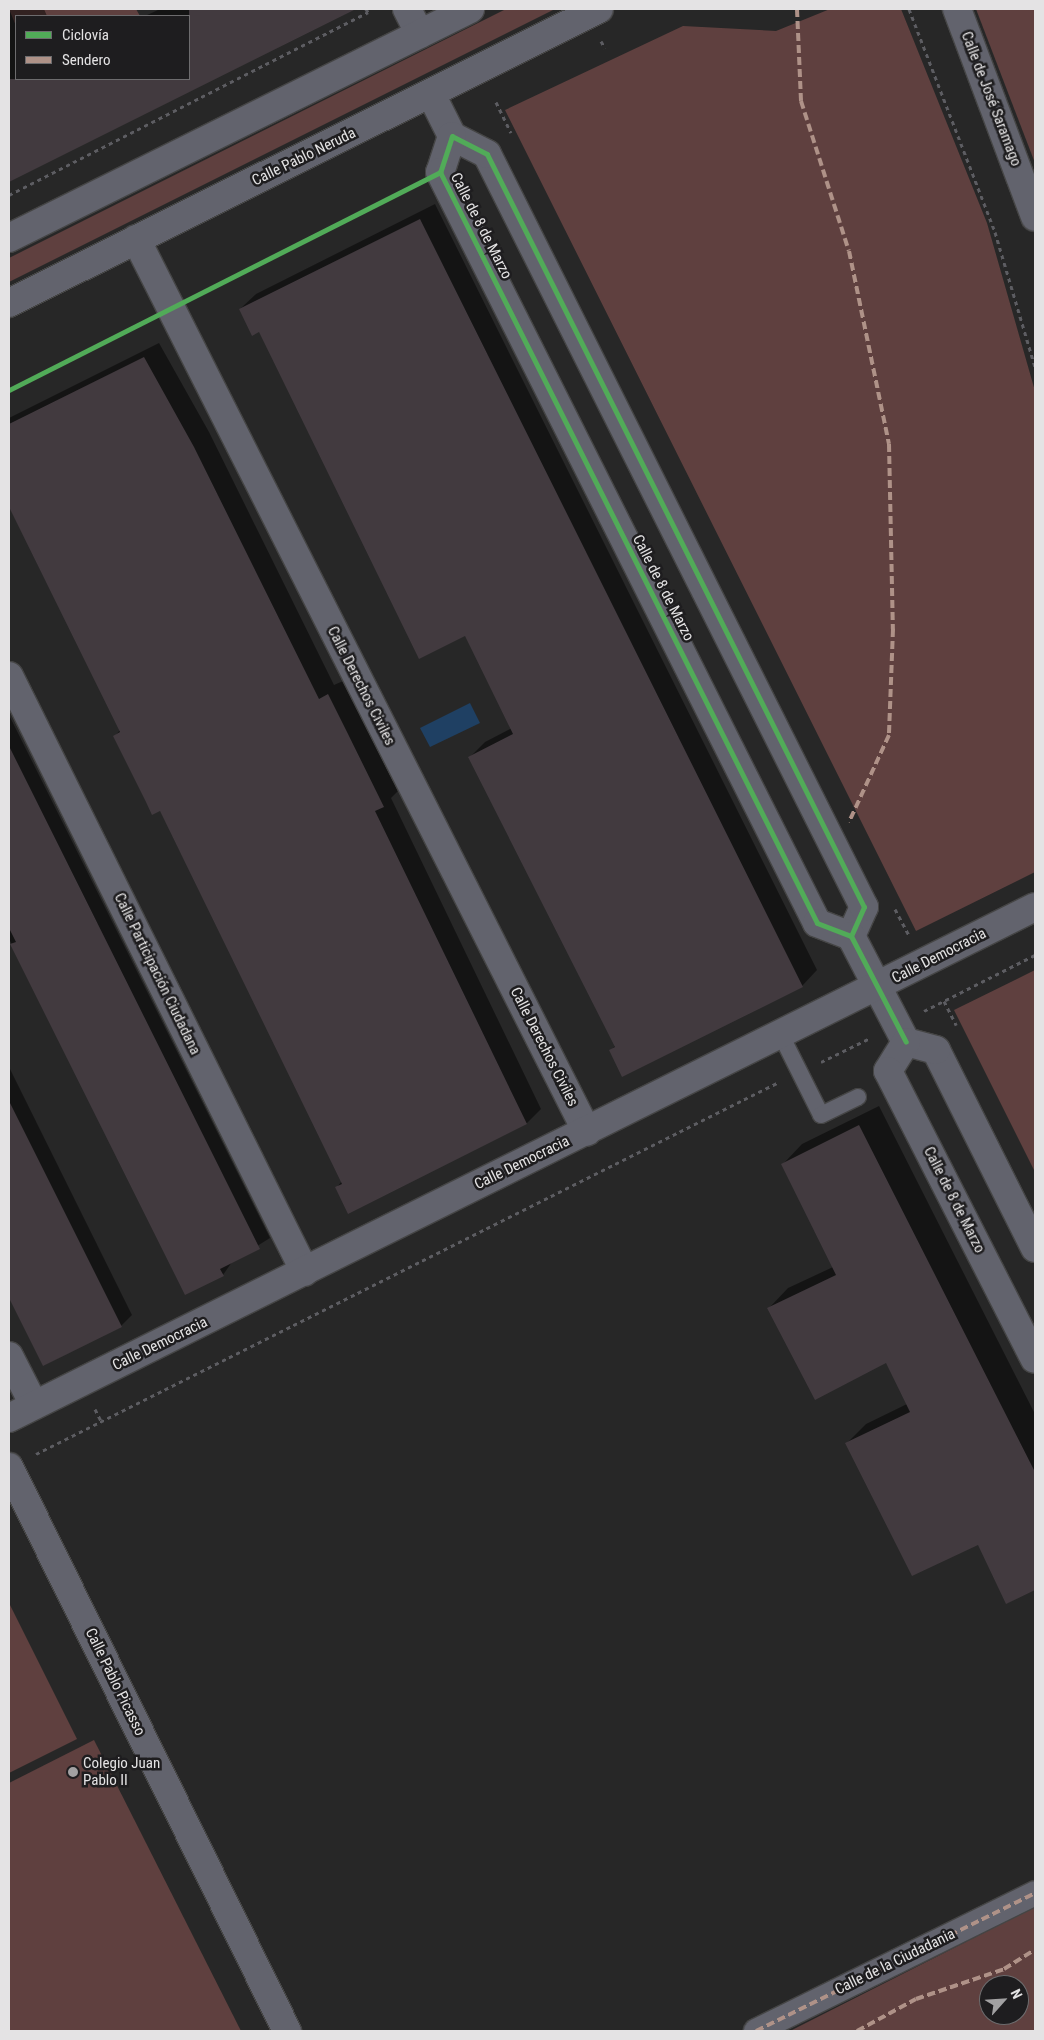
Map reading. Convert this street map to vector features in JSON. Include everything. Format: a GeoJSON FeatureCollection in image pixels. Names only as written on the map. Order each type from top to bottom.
{"type":"FeatureCollection","features":[{"type":"Feature","properties":{"kind":"street"},"geometry":{"type":"LineString","coordinates":[[407,9],[420,34]]}},
{"type":"Feature","properties":{"kind":"street"},"geometry":{"type":"LineString","coordinates":[[9,238],[470,9]]}},
{"type":"Feature","properties":{"kind":"street","name":"Calle Pablo Neruda"},"geometry":{"type":"LineString","coordinates":[[9,303],[599,9]]}},
{"type":"Feature","properties":{"kind":"street","name":"Calle de José Saramago"},"geometry":{"type":"LineString","coordinates":[[957,9],[1035,217]]}},
{"type":"Feature","properties":{"kind":"street"},"geometry":{"type":"LineString","coordinates":[[431,94],[452,136],[487,154],[864,907],[851,936],[876,988],[900,1034],[936,1050],[1035,1248]]}},
{"type":"Feature","properties":{"kind":"street","name":"Calle de 8 de Marzo"},"geometry":{"type":"LineString","coordinates":[[452,136],[440,172],[444,181],[817,923],[851,936]]}},
{"type":"Feature","properties":{"kind":"street","name":"Calle Derechos Civiles"},"geometry":{"type":"LineString","coordinates":[[136,239],[587,1132]]}},
{"type":"Feature","properties":{"kind":"street","name":"Calle Participación Ciudadana"},"geometry":{"type":"LineString","coordinates":[[9,676],[305,1272]]}},
{"type":"Feature","properties":{"kind":"street","name":"Calle Democracia"},"geometry":{"type":"LineString","coordinates":[[9,1418],[781,1036],[1035,907]]}},
{"type":"Feature","properties":{"kind":"street","name":"Calle de 8 de Marzo"},"geometry":{"type":"LineString","coordinates":[[900,1034],[888,1071],[1035,1359]]}},
{"type":"Feature","properties":{"kind":"street"},"geometry":{"type":"LineString","coordinates":[[9,1356],[34,1405]]}},
{"type":"Feature","properties":{"kind":"street","name":"Calle Pablo Picasso"},"geometry":{"type":"LineString","coordinates":[[9,1467],[287,2031]]}},
{"type":"Feature","properties":{"kind":"street","name":"Calle de la Ciudadania"},"geometry":{"type":"LineString","coordinates":[[756,2031],[1035,1893]]}},
{"type":"Feature","properties":{"kind":"lane"},"geometry":{"type":"LineString","coordinates":[[781,1036],[821,1115],[858,1097]]}},
{"type":"Feature","properties":{"kind":"path"},"geometry":{"type":"LineString","coordinates":[[9,195],[367,11],[376,9]]}},
{"type":"Feature","properties":{"kind":"path"},"geometry":{"type":"LineString","coordinates":[[909,9],[995,232],[1035,367]]}},
{"type":"Feature","properties":{"kind":"path"},"geometry":{"type":"LineString","coordinates":[[9,1467],[800,1072],[900,1034],[1035,955]]}},
{"type":"Feature","properties":{"kind":"shaded area"},"geometry":{"type":"Polygon","coordinates":[[[9,9],[136,9],[139,15],[15,15],[15,24],[9,9]]]}},
{"type":"Feature","properties":{"kind":"shaded area"},"geometry":{"type":"Polygon","coordinates":[[[506,9],[555,9],[9,282],[9,258],[506,9]]]}},
{"type":"Feature","properties":{"kind":"shaded area"},"geometry":{"type":"Polygon","coordinates":[[[830,9],[901,9],[987,223],[1035,391],[1035,872],[916,931],[505,110],[683,26],[776,31],[830,9]]]}},
{"type":"Feature","properties":{"kind":"shaded area"},"geometry":{"type":"Polygon","coordinates":[[[976,9],[1035,9],[1035,163],[976,9]]]}},
{"type":"Feature","properties":{"kind":"shaded area"},"geometry":{"type":"Polygon","coordinates":[[[1035,970],[1035,1172],[954,1010],[1035,970]]]}},
{"type":"Feature","properties":{"kind":"shaded area"},"geometry":{"type":"Polygon","coordinates":[[[9,1603],[77,1739],[9,1773],[9,1603]]]}},
{"type":"Feature","properties":{"kind":"shaded area","name":"Colegio Juan Pablo II"},"geometry":{"type":"Polygon","coordinates":[[[94,1740],[241,2031],[9,2031],[9,1783],[94,1740]]]}},
{"type":"Feature","properties":{"kind":"shaded area"},"geometry":{"type":"Polygon","coordinates":[[[1035,1907],[1035,2031],[790,2031],[1035,1907]]]}},
{"type":"Feature","properties":{"kind":"water"},"geometry":{"type":"Polygon","coordinates":[[[470,703],[480,723],[430,747],[420,728],[470,703]]]}},
{"type":"Feature","properties":{"kind":"building"},"geometry":{"type":"Polygon","coordinates":[[[189,9],[356,9],[9,182],[9,79],[190,80],[189,9]]]}},
{"type":"Feature","properties":{"kind":"building"},"geometry":{"type":"Polygon","coordinates":[[[420,219],[803,987],[622,1077],[609,1050],[615,1047],[468,757],[513,734],[465,636],[419,659],[259,332],[252,336],[239,309],[420,219]]]}},
{"type":"Feature","properties":{"kind":"building"},"geometry":{"type":"Polygon","coordinates":[[[144,357],[194,447],[319,699],[328,694],[348,734],[384,807],[375,811],[527,1124],[348,1214],[335,1187],[342,1184],[160,811],[152,815],[113,736],[120,732],[9,507],[9,424],[144,357]]]}},
{"type":"Feature","properties":{"kind":"building"},"geometry":{"type":"Polygon","coordinates":[[[9,746],[260,1249],[220,1269],[224,1276],[185,1295],[10,944],[16,942],[9,928],[9,746]]]}},
{"type":"Feature","properties":{"kind":"building"},"geometry":{"type":"Polygon","coordinates":[[[9,1101],[122,1327],[43,1366],[9,1298],[9,1101]]]}},
{"type":"Feature","properties":{"kind":"building"},"geometry":{"type":"Polygon","coordinates":[[[859,1125],[1035,1472],[1035,1590],[1006,1604],[978,1545],[912,1576],[845,1443],[910,1412],[886,1363],[815,1400],[767,1308],[836,1275],[781,1164],[859,1125]]]}},
{"type":"Feature","properties":{"kind":"marked path"},"geometry":{"type":"LineString","coordinates":[[797,9],[801,101],[849,251],[889,444],[893,629],[889,735],[849,822]]}},
{"type":"Feature","properties":{"kind":"marked path"},"geometry":{"type":"LineString","coordinates":[[756,2031],[1035,1893]]}},
{"type":"Feature","properties":{"kind":"marked path"},"geometry":{"type":"LineString","coordinates":[[857,2031],[916,1999],[1004,1969],[1035,1950]]}},
{"type":"Feature","properties":{"kind":"cycle path"},"geometry":{"type":"LineString","coordinates":[[851,936],[864,907],[487,154],[452,136],[440,172],[817,923],[851,936],[906,1042]]}},
{"type":"Feature","properties":{"kind":"cycle path"},"geometry":{"type":"LineString","coordinates":[[9,390],[440,172]]}},
{"type":"Feature","properties":{"kind":"place","name":"Colegio Juan Pablo II"},"geometry":{"type":"Point","coordinates":[73,1772]}}]}
